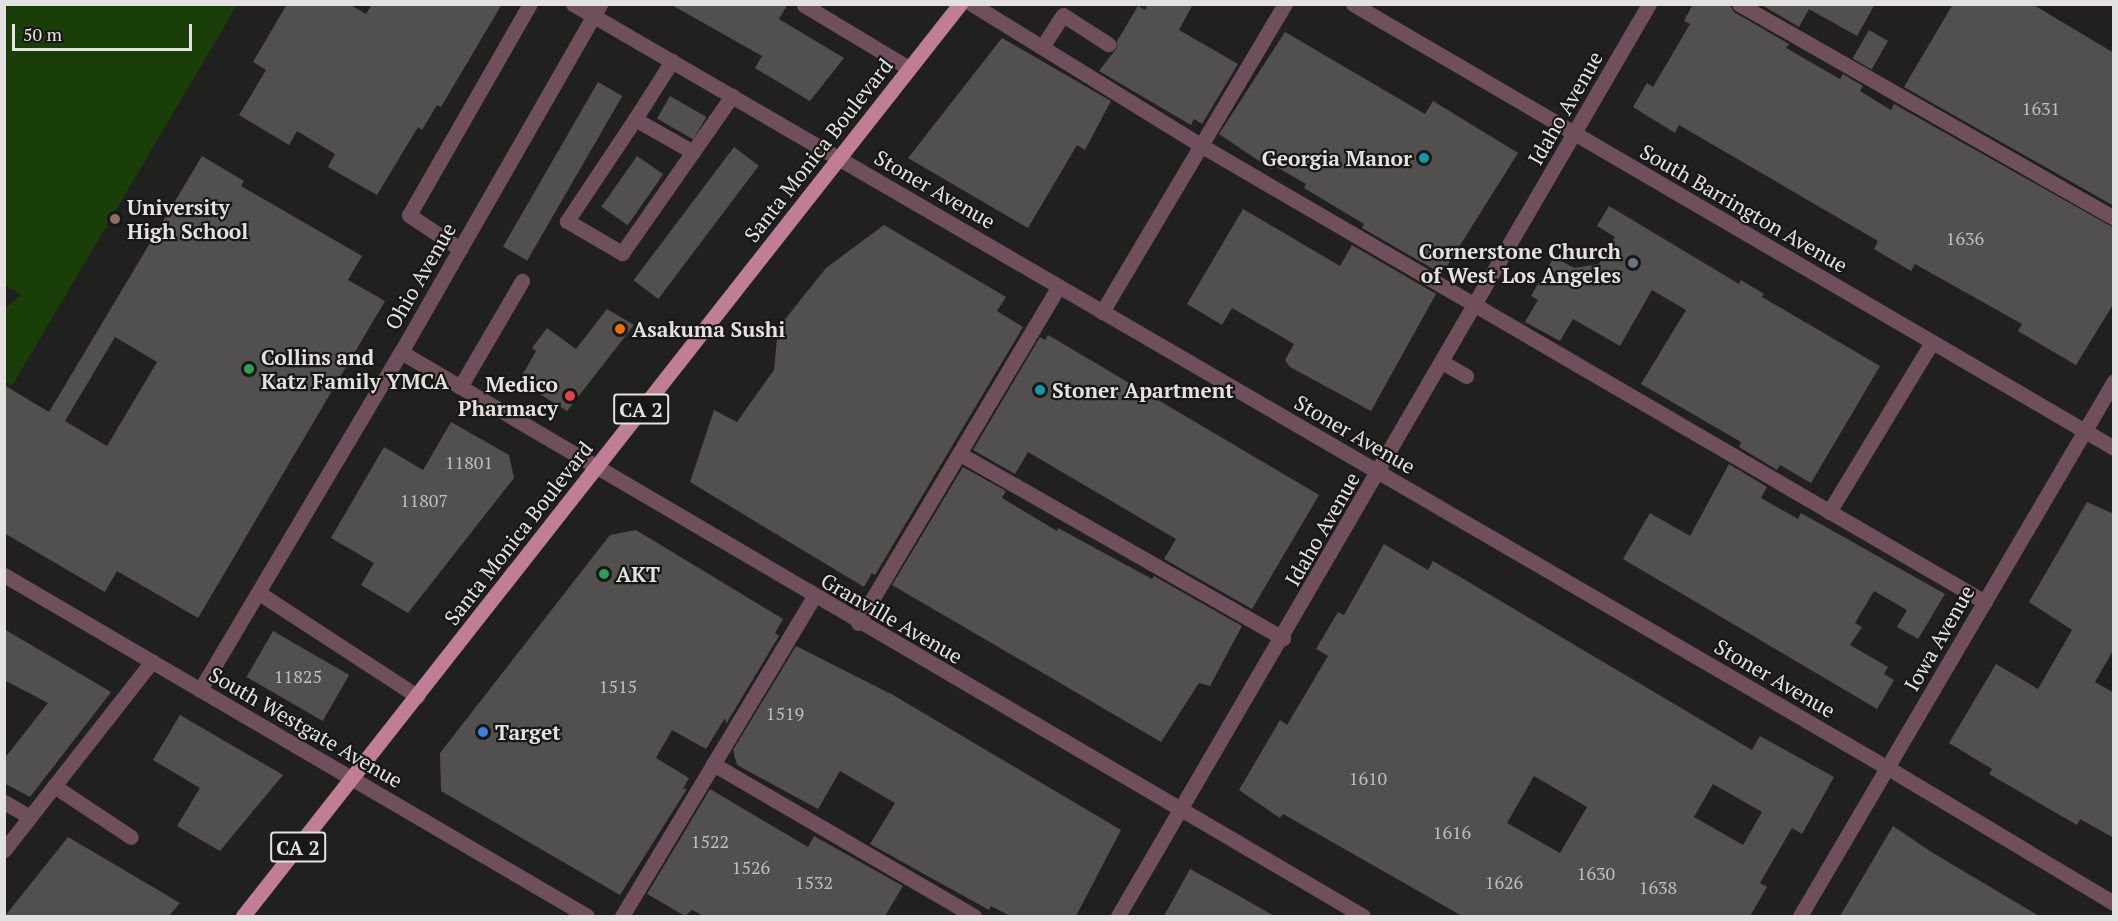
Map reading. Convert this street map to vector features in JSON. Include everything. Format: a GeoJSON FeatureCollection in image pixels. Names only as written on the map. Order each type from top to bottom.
{"type":"FeatureCollection","features":[{"type":"Feature","properties":{"kind":"main road","name":"Santa Monica Boulevard"},"geometry":{"type":"LineString","coordinates":[[243,916],[960,4]]}},
{"type":"Feature","properties":{"kind":"street"},"geometry":{"type":"LineString","coordinates":[[460,249],[409,215],[530,4]]}},
{"type":"Feature","properties":{"kind":"street","name":"Stoner Avenue"},"geometry":{"type":"LineString","coordinates":[[573,4],[596,10],[672,61],[1888,768],[2114,903]]}},
{"type":"Feature","properties":{"kind":"street"},"geometry":{"type":"LineString","coordinates":[[972,4],[1202,146],[1985,602]]}},
{"type":"Feature","properties":{"kind":"street"},"geometry":{"type":"LineString","coordinates":[[1102,312],[1285,4]]}},
{"type":"Feature","properties":{"kind":"street","name":"South Barrington Avenue"},"geometry":{"type":"LineString","coordinates":[[1353,4],[2114,447]]}},
{"type":"Feature","properties":{"kind":"street","name":"Idaho Avenue"},"geometry":{"type":"LineString","coordinates":[[1118,916],[1283,638],[1649,4]]}},
{"type":"Feature","properties":{"kind":"street"},"geometry":{"type":"LineString","coordinates":[[1739,4],[2114,218]]}},
{"type":"Feature","properties":{"kind":"street"},"geometry":{"type":"LineString","coordinates":[[804,5],[909,68]]}},
{"type":"Feature","properties":{"kind":"street","name":"Ohio Avenue"},"geometry":{"type":"LineString","coordinates":[[200,690],[401,352],[596,10]]}},
{"type":"Feature","properties":{"kind":"street"},"geometry":{"type":"LineString","coordinates":[[1042,47],[1063,15],[1108,44]]}},
{"type":"Feature","properties":{"kind":"street"},"geometry":{"type":"LineString","coordinates":[[672,61],[567,221],[622,253],[732,96]]}},
{"type":"Feature","properties":{"kind":"street"},"geometry":{"type":"LineString","coordinates":[[635,119],[693,152]]}},
{"type":"Feature","properties":{"kind":"street"},"geometry":{"type":"LineString","coordinates":[[460,387],[522,281]]}},
{"type":"Feature","properties":{"kind":"street"},"geometry":{"type":"LineString","coordinates":[[858,623],[1059,286]]}},
{"type":"Feature","properties":{"kind":"street"},"geometry":{"type":"LineString","coordinates":[[1829,512],[1932,342]]}},
{"type":"Feature","properties":{"kind":"street","name":"Granville Avenue"},"geometry":{"type":"LineString","coordinates":[[401,352],[858,623],[1363,916]]}},
{"type":"Feature","properties":{"kind":"street"},"geometry":{"type":"LineString","coordinates":[[1442,362],[1466,376]]}},
{"type":"Feature","properties":{"kind":"street","name":"Iowa Avenue"},"geometry":{"type":"LineString","coordinates":[[1800,916],[2114,381]]}},
{"type":"Feature","properties":{"kind":"street"},"geometry":{"type":"LineString","coordinates":[[960,454],[1283,638]]}},
{"type":"Feature","properties":{"kind":"street","name":"South Westgate Avenue"},"geometry":{"type":"LineString","coordinates":[[4,575],[352,777],[568,912],[586,916]]}},
{"type":"Feature","properties":{"kind":"street"},"geometry":{"type":"LineString","coordinates":[[259,593],[417,696]]}},
{"type":"Feature","properties":{"kind":"street"},"geometry":{"type":"LineString","coordinates":[[622,916],[814,597]]}},
{"type":"Feature","properties":{"kind":"street"},"geometry":{"type":"LineString","coordinates":[[4,850],[152,661]]}},
{"type":"Feature","properties":{"kind":"street"},"geometry":{"type":"LineString","coordinates":[[713,764],[974,916]]}},
{"type":"Feature","properties":{"kind":"street"},"geometry":{"type":"LineString","coordinates":[[54,786],[131,837]]}},
{"type":"Feature","properties":{"kind":"street"},"geometry":{"type":"LineString","coordinates":[[4,802],[30,818]]}},
{"type":"Feature","properties":{"kind":"green space"},"geometry":{"type":"Polygon","coordinates":[[[5,4],[237,5],[12,386],[5,382],[5,308],[21,295],[5,285],[5,4]]]}},
{"type":"Feature","properties":{"kind":"building"},"geometry":{"type":"Polygon","coordinates":[[[287,4],[349,4],[366,14],[372,4],[502,4],[441,107],[437,105],[422,130],[418,127],[377,195],[328,167],[335,154],[297,131],[289,145],[239,115],[266,70],[253,62],[287,4]]]}},
{"type":"Feature","properties":{"kind":"building"},"geometry":{"type":"Polygon","coordinates":[[[670,4],[788,4],[779,19],[844,58],[810,101],[755,68],[762,56],[670,4]]]}},
{"type":"Feature","properties":{"kind":"building"},"geometry":{"type":"Polygon","coordinates":[[[1148,4],[1193,4],[1179,30],[1238,64],[1202,124],[1194,119],[1191,125],[1099,71],[1116,49],[1117,41],[1138,6],[1145,10],[1148,4]]]}},
{"type":"Feature","properties":{"kind":"building"},"geometry":{"type":"Polygon","coordinates":[[[1693,4],[1729,4],[1734,12],[1789,44],[1786,48],[1840,79],[1843,74],[1863,86],[1860,91],[1891,110],[1894,104],[2114,228],[2114,303],[2076,365],[2018,331],[2022,324],[1915,264],[1911,271],[1874,249],[1878,241],[1679,125],[1675,133],[1633,107],[1647,83],[1653,87],[1690,24],[1684,21],[1693,4]]]}},
{"type":"Feature","properties":{"kind":"building"},"geometry":{"type":"Polygon","coordinates":[[[1760,4],[1875,4],[1857,36],[1809,9],[1799,27],[1760,4]]]}},
{"type":"Feature","properties":{"kind":"building"},"geometry":{"type":"Polygon","coordinates":[[[1953,4],[2032,4],[2114,53],[2114,206],[1904,87],[1953,4]]]}},
{"type":"Feature","properties":{"kind":"building"},"geometry":{"type":"Polygon","coordinates":[[[1869,30],[1888,41],[1872,70],[1852,59],[1869,30]]]}},
{"type":"Feature","properties":{"kind":"building"},"geometry":{"type":"Polygon","coordinates":[[[1285,32],[1425,114],[1433,101],[1518,153],[1442,274],[1362,228],[1364,224],[1304,188],[1306,184],[1273,165],[1271,169],[1219,134],[1285,32]]]}},
{"type":"Feature","properties":{"kind":"building"},"geometry":{"type":"Polygon","coordinates":[[[1002,38],[1111,101],[1085,150],[1077,145],[1028,228],[908,158],[1002,38]]]}},
{"type":"Feature","properties":{"kind":"building"},"geometry":{"type":"Polygon","coordinates":[[[598,82],[622,96],[527,261],[503,247],[598,82]]]}},
{"type":"Feature","properties":{"kind":"building"},"geometry":{"type":"Polygon","coordinates":[[[670,96],[706,117],[693,140],[657,119],[670,96]]]}},
{"type":"Feature","properties":{"kind":"building"},"geometry":{"type":"Polygon","coordinates":[[[734,147],[759,166],[658,299],[633,280],[734,147]]]}},
{"type":"Feature","properties":{"kind":"building","name":"Collins and Katz Family YMCA"},"geometry":{"type":"Polygon","coordinates":[[[202,156],[244,181],[241,186],[362,256],[348,280],[385,301],[198,618],[117,571],[105,592],[4,533],[4,385],[49,412],[202,156]],[[115,337],[65,421],[107,446],[157,362],[115,337]]]}},
{"type":"Feature","properties":{"kind":"building"},"geometry":{"type":"Polygon","coordinates":[[[637,156],[663,174],[628,225],[601,207],[637,156]]]}},
{"type":"Feature","properties":{"kind":"building"},"geometry":{"type":"Polygon","coordinates":[[[1609,206],[1739,284],[1741,280],[1764,294],[1762,297],[1880,366],[1811,483],[1780,465],[1777,470],[1739,447],[1741,442],[1641,384],[1686,310],[1652,290],[1620,346],[1573,319],[1560,341],[1525,322],[1538,300],[1531,296],[1554,257],[1574,268],[1599,264],[1615,237],[1597,226],[1609,206]]]}},
{"type":"Feature","properties":{"kind":"building"},"geometry":{"type":"Polygon","coordinates":[[[1243,209],[1340,266],[1352,245],[1436,294],[1371,411],[1290,367],[1285,360],[1294,344],[1232,308],[1222,325],[1187,304],[1243,209]]]}},
{"type":"Feature","properties":{"kind":"building"},"geometry":{"type":"Polygon","coordinates":[[[884,225],[1006,297],[997,311],[1023,327],[875,575],[872,573],[864,587],[690,482],[714,410],[737,422],[774,370],[778,328],[826,268],[884,225]]]}},
{"type":"Feature","properties":{"kind":"building"},"geometry":{"type":"Polygon","coordinates":[[[607,309],[634,325],[567,411],[519,381],[536,351],[532,348],[547,328],[576,349],[607,309]]]}},
{"type":"Feature","properties":{"kind":"building"},"geometry":{"type":"Polygon","coordinates":[[[1048,335],[1319,495],[1252,609],[1164,559],[1176,539],[1028,452],[1015,474],[973,450],[1040,337],[1045,340],[1048,335]]]}},
{"type":"Feature","properties":{"kind":"building"},"geometry":{"type":"Polygon","coordinates":[[[451,422],[509,455],[514,478],[408,613],[361,585],[374,563],[331,538],[384,447],[423,470],[451,422]]]}},
{"type":"Feature","properties":{"kind":"building"},"geometry":{"type":"Polygon","coordinates":[[[1729,464],[1767,487],[1761,498],[1798,519],[1801,513],[1945,594],[1918,639],[1897,627],[1907,610],[1874,591],[1855,623],[1862,627],[1850,645],[1888,667],[1884,674],[1894,680],[1877,709],[1623,559],[1650,513],[1690,536],[1729,464]]]}},
{"type":"Feature","properties":{"kind":"building"},"geometry":{"type":"Polygon","coordinates":[[[963,467],[1006,491],[1002,498],[1057,531],[1058,528],[1152,579],[1154,576],[1242,626],[1210,686],[1199,683],[1161,742],[892,585],[963,467]]]}},
{"type":"Feature","properties":{"kind":"building"},"geometry":{"type":"Polygon","coordinates":[[[2087,502],[2114,514],[2114,649],[2095,682],[2114,693],[2114,838],[2080,819],[2077,825],[1989,774],[1992,769],[1949,743],[1996,664],[2038,689],[2072,630],[2029,602],[2087,502]]]}},
{"type":"Feature","properties":{"kind":"building"},"geometry":{"type":"Polygon","coordinates":[[[636,530],[783,619],[775,633],[779,636],[726,724],[725,718],[706,749],[672,730],[656,758],[689,778],[683,789],[687,789],[620,895],[441,791],[440,753],[610,535],[636,530]]]}},
{"type":"Feature","properties":{"kind":"building"},"geometry":{"type":"Polygon","coordinates":[[[1384,544],[1428,570],[1433,561],[1752,750],[1760,736],[1834,777],[1802,834],[1792,828],[1760,883],[1767,887],[1750,916],[1462,916],[1283,814],[1280,818],[1239,790],[1280,720],[1287,725],[1328,656],[1316,649],[1338,612],[1344,615],[1384,544]],[[1534,776],[1507,823],[1560,853],[1587,807],[1534,776]],[[1713,784],[1694,817],[1743,845],[1762,812],[1713,784]]]}},
{"type":"Feature","properties":{"kind":"building"},"geometry":{"type":"Polygon","coordinates":[[[4,629],[111,692],[30,797],[4,783],[4,759],[48,703],[4,680],[4,629]]]}},
{"type":"Feature","properties":{"kind":"building"},"geometry":{"type":"Polygon","coordinates":[[[273,631],[349,675],[323,721],[246,677],[273,631]]]}},
{"type":"Feature","properties":{"kind":"building"},"geometry":{"type":"Polygon","coordinates":[[[796,646],[893,695],[1121,830],[1076,916],[1010,916],[991,906],[989,910],[870,844],[895,803],[840,771],[818,809],[737,765],[733,750],[796,646]]]}},
{"type":"Feature","properties":{"kind":"building"},"geometry":{"type":"Polygon","coordinates":[[[180,715],[283,775],[220,851],[177,826],[200,788],[153,760],[180,715]]]}},
{"type":"Feature","properties":{"kind":"building"},"geometry":{"type":"Polygon","coordinates":[[[710,789],[808,847],[814,836],[903,886],[885,916],[704,916],[692,910],[685,916],[647,894],[710,789]]]}},
{"type":"Feature","properties":{"kind":"building"},"geometry":{"type":"Polygon","coordinates":[[[1893,826],[1933,853],[2039,916],[1840,916],[1893,826]]]}},
{"type":"Feature","properties":{"kind":"building"},"geometry":{"type":"Polygon","coordinates":[[[68,837],[180,903],[169,916],[5,916],[68,837]]]}},
{"type":"Feature","properties":{"kind":"building"},"geometry":{"type":"Polygon","coordinates":[[[1190,869],[1234,893],[1274,916],[1164,916],[1190,869]]]}},
{"type":"Feature","properties":{"kind":"place","name":"Georgia Manor"},"geometry":{"type":"Point","coordinates":[1424,158]}},
{"type":"Feature","properties":{"kind":"place","name":"University High School"},"geometry":{"type":"Point","coordinates":[115,219]}},
{"type":"Feature","properties":{"kind":"place","name":"Cornerstone Church of West Los Angeles"},"geometry":{"type":"Point","coordinates":[1633,263]}},
{"type":"Feature","properties":{"kind":"place","name":"Asakuma Sushi"},"geometry":{"type":"Point","coordinates":[620,329]}},
{"type":"Feature","properties":{"kind":"place","name":"Collins and Katz Family YMCA"},"geometry":{"type":"Point","coordinates":[249,369]}},
{"type":"Feature","properties":{"kind":"place","name":"Stoner Apartment"},"geometry":{"type":"Point","coordinates":[1040,390]}},
{"type":"Feature","properties":{"kind":"place","name":"Medico Pharmacy"},"geometry":{"type":"Point","coordinates":[570,396]}},
{"type":"Feature","properties":{"kind":"place","name":"AKT"},"geometry":{"type":"Point","coordinates":[604,574]}},
{"type":"Feature","properties":{"kind":"place","name":"Target"},"geometry":{"type":"Point","coordinates":[483,732]}}]}
